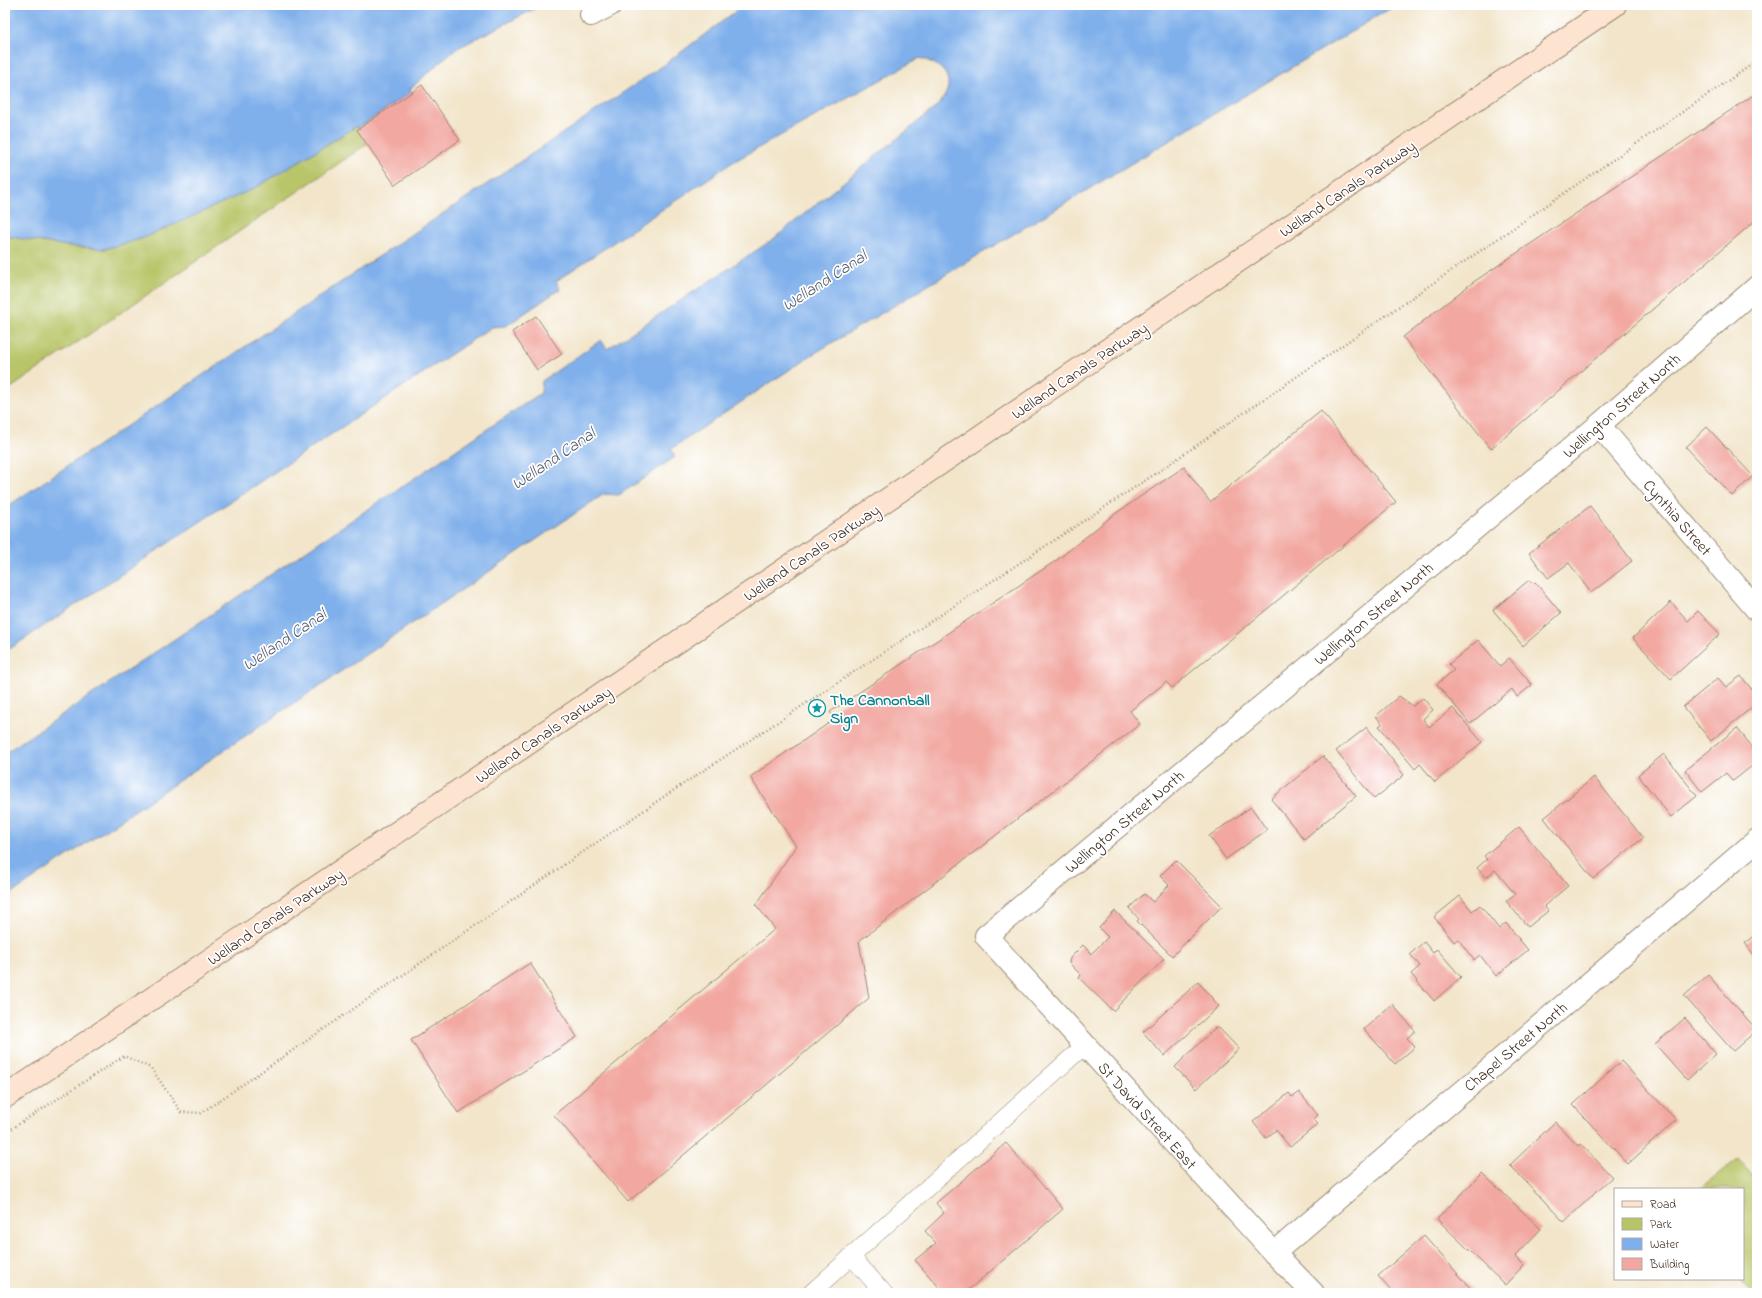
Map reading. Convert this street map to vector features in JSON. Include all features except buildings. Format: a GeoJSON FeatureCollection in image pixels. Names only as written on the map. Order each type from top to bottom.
{"type":"FeatureCollection","features":[{"type":"Feature","properties":{"kind":"street"},"geometry":{"type":"LineString","coordinates":[[591,15],[610,5]]}},
{"type":"Feature","properties":{"kind":"street","name":"Welland Canals Parkway"},"geometry":{"type":"LineString","coordinates":[[5,1097],[202,965],[1616,5]]}},
{"type":"Feature","properties":{"kind":"street","name":"Wellington Street North"},"geometry":{"type":"LineString","coordinates":[[986,936],[1598,425],[1757,287]]}},
{"type":"Feature","properties":{"kind":"street","name":"Cynthia Street"},"geometry":{"type":"LineString","coordinates":[[1598,425],[1757,610]]}},
{"type":"Feature","properties":{"kind":"street","name":"Chapel Street North"},"geometry":{"type":"LineString","coordinates":[[1274,1253],[1757,840]]}},
{"type":"Feature","properties":{"kind":"street","name":"St David Street East"},"geometry":{"type":"LineString","coordinates":[[986,936],[1274,1253],[1313,1293]]}},
{"type":"Feature","properties":{"kind":"lane"},"geometry":{"type":"LineString","coordinates":[[811,1293],[1085,1045]]}},
{"type":"Feature","properties":{"kind":"lane"},"geometry":{"type":"LineString","coordinates":[[851,1256],[884,1293]]}},
{"type":"Feature","properties":{"kind":"path"},"geometry":{"type":"LineString","coordinates":[[5,1133],[124,1056],[150,1068],[180,1112],[201,1113],[662,798],[1146,480],[1757,61]]}},
{"type":"Feature","properties":{"kind":"green space"},"geometry":{"type":"Polygon","coordinates":[[[357,126],[367,144],[5,392],[5,236],[68,246],[105,249],[144,238],[255,188],[357,126]]]}},
{"type":"Feature","properties":{"kind":"green space"},"geometry":{"type":"Polygon","coordinates":[[[1738,1158],[1757,1180],[1757,1293],[1751,1293],[1739,1280],[1744,1280],[1744,1188],[1700,1188],[1738,1158]]]}},
{"type":"Feature","properties":{"kind":"water"},"geometry":{"type":"Polygon","coordinates":[[[5,5],[542,5],[454,50],[410,89],[412,92],[358,128],[357,126],[255,188],[144,238],[105,249],[68,246],[5,236],[5,5]]]}},
{"type":"Feature","properties":{"kind":"water","name":"Welland Canal"},"geometry":{"type":"Polygon","coordinates":[[[744,5],[1396,5],[810,356],[671,449],[675,457],[619,495],[604,494],[5,898],[5,753],[541,393],[542,381],[601,340],[607,349],[772,240],[940,104],[948,87],[946,75],[940,67],[920,58],[733,162],[556,281],[560,289],[506,326],[492,327],[5,652],[5,508],[664,65],[744,5]]]}},
{"type":"Feature","properties":{"kind":"place","name":"The Cannonball Sign"},"geometry":{"type":"Point","coordinates":[817,708]}}]}
